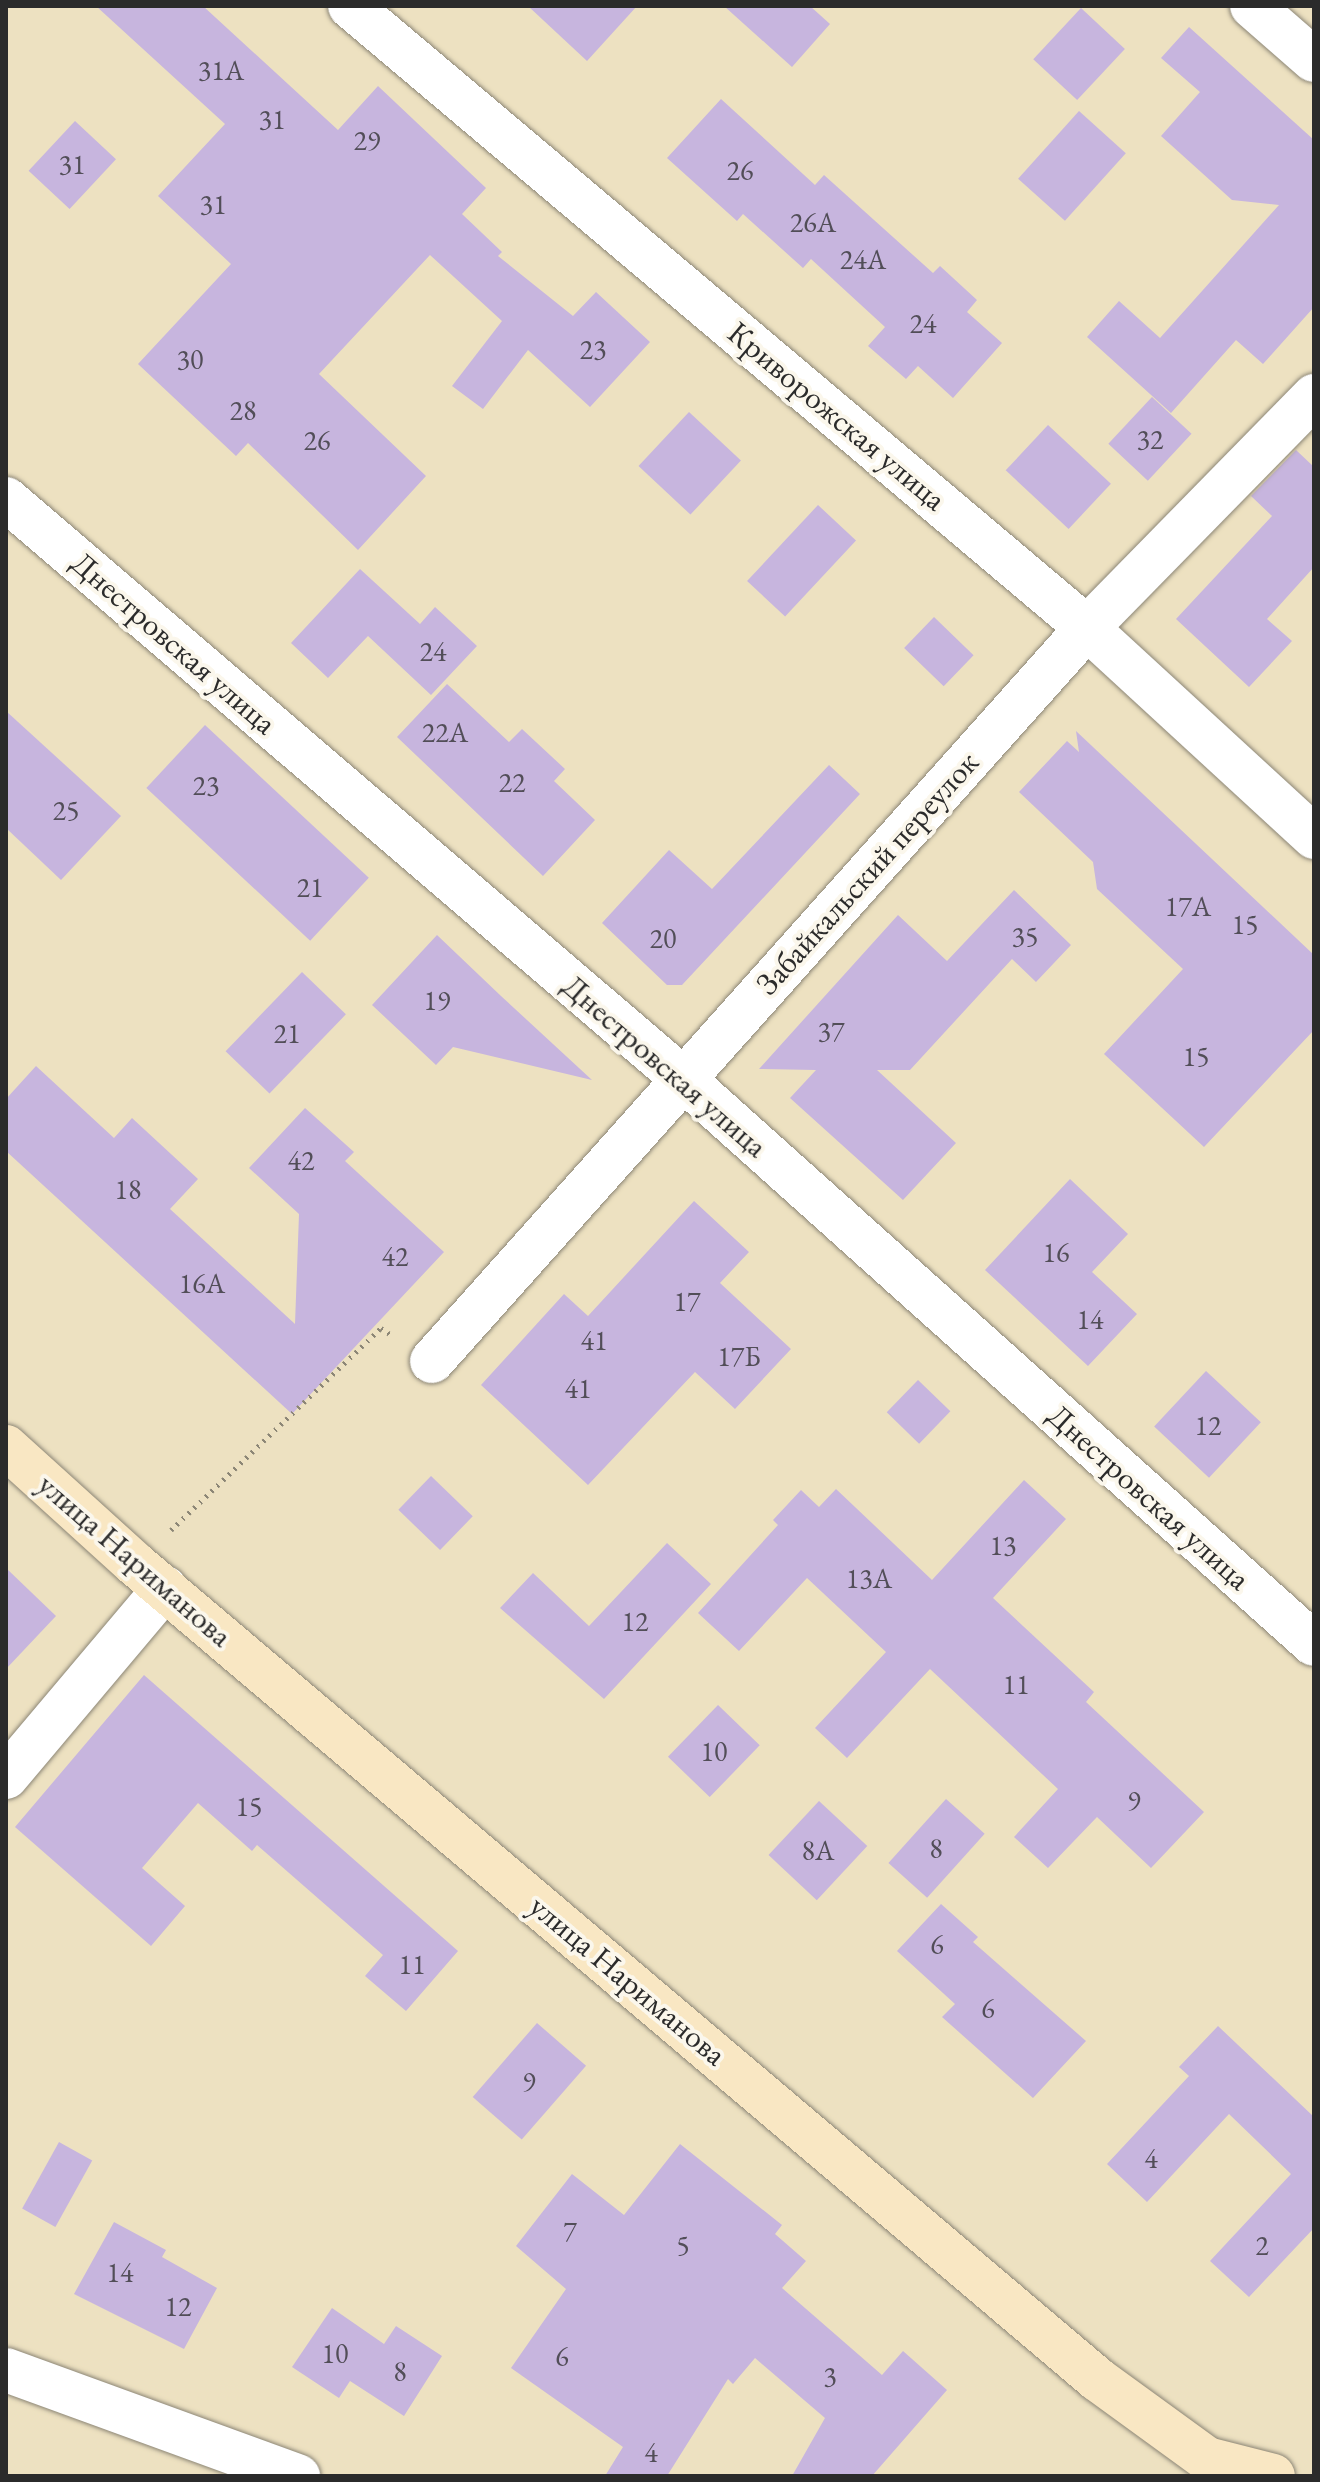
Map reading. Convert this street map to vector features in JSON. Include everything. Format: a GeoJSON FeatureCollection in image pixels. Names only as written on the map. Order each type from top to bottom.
{"type":"FeatureCollection","features":[{"type":"Feature","properties":{"kind":"street","name":"Криворожская улица"},"geometry":{"type":"LineString","coordinates":[[350,6],[1087,628],[1314,837]]}},
{"type":"Feature","properties":{"kind":"street"},"geometry":{"type":"LineString","coordinates":[[1252,6],[1314,60]]}},
{"type":"Feature","properties":{"kind":"street","name":"Забайкальский переулок"},"geometry":{"type":"LineString","coordinates":[[432,1361],[1087,628],[1314,396]]}},
{"type":"Feature","properties":{"kind":"street","name":"Днестровская улица"},"geometry":{"type":"LineString","coordinates":[[6,499],[682,1078],[1314,1644]]}},
{"type":"Feature","properties":{"kind":"street","name":"улица Нариманова"},"geometry":{"type":"LineString","coordinates":[[6,1447],[150,1576],[1097,2379],[1207,2459],[1273,2476]]}},
{"type":"Feature","properties":{"kind":"street"},"geometry":{"type":"LineString","coordinates":[[6,1777],[150,1576]]}},
{"type":"Feature","properties":{"kind":"street"},"geometry":{"type":"LineString","coordinates":[[6,2370],[298,2476]]}},
{"type":"Feature","properties":{"kind":"path"},"geometry":{"type":"LineString","coordinates":[[150,1576],[381,1328],[432,1361]]}},
{"type":"Feature","properties":{"kind":"building"},"geometry":{"type":"Polygon","coordinates":[[[96,6],[203,6],[338,130],[378,86],[486,188],[462,214],[502,252],[498,256],[573,316],[596,292],[650,342],[590,407],[528,350],[483,409],[452,386],[502,321],[430,255],[319,374],[426,476],[358,550],[248,443],[236,456],[138,364],[231,264],[158,196],[225,124],[96,6]]]}},
{"type":"Feature","properties":{"kind":"building"},"geometry":{"type":"Polygon","coordinates":[[[528,6],[637,6],[587,61],[528,6]]]}},
{"type":"Feature","properties":{"kind":"building"},"geometry":{"type":"Polygon","coordinates":[[[724,6],[810,6],[830,24],[792,67],[724,6]]]}},
{"type":"Feature","properties":{"kind":"building"},"geometry":{"type":"Polygon","coordinates":[[[1081,8],[1125,49],[1077,100],[1033,59],[1081,8]]]}},
{"type":"Feature","properties":{"kind":"building"},"geometry":{"type":"Polygon","coordinates":[[[1189,27],[1314,140],[1314,307],[1263,364],[1236,340],[1171,413],[1087,337],[1119,301],[1160,338],[1279,205],[1232,200],[1161,136],[1200,92],[1161,58],[1189,27]]]}},
{"type":"Feature","properties":{"kind":"building"},"geometry":{"type":"Polygon","coordinates":[[[721,99],[815,185],[824,175],[933,273],[940,266],[977,300],[967,312],[1002,343],[953,398],[918,366],[906,379],[868,346],[885,327],[811,259],[803,268],[743,214],[737,221],[667,158],[721,99]]]}},
{"type":"Feature","properties":{"kind":"building"},"geometry":{"type":"Polygon","coordinates":[[[1079,111],[1126,153],[1065,221],[1018,179],[1079,111]]]}},
{"type":"Feature","properties":{"kind":"building"},"geometry":{"type":"Polygon","coordinates":[[[75,121],[116,159],[70,209],[29,171],[75,121]]]}},
{"type":"Feature","properties":{"kind":"building"},"geometry":{"type":"Polygon","coordinates":[[[1152,397],[1191,434],[1148,481],[1108,444],[1152,397]]]}},
{"type":"Feature","properties":{"kind":"building"},"geometry":{"type":"Polygon","coordinates":[[[689,412],[741,460],[690,515],[639,466],[689,412]]]}},
{"type":"Feature","properties":{"kind":"building"},"geometry":{"type":"Polygon","coordinates":[[[1048,425],[1111,484],[1069,529],[1006,470],[1048,425]]]}},
{"type":"Feature","properties":{"kind":"building"},"geometry":{"type":"Polygon","coordinates":[[[1296,450],[1314,467],[1314,567],[1267,619],[1292,641],[1249,687],[1176,619],[1272,516],[1251,496],[1296,450]]]}},
{"type":"Feature","properties":{"kind":"building"},"geometry":{"type":"Polygon","coordinates":[[[818,505],[856,540],[785,617],[747,581],[818,505]]]}},
{"type":"Feature","properties":{"kind":"building"},"geometry":{"type":"Polygon","coordinates":[[[360,569],[420,624],[435,607],[477,646],[431,695],[368,636],[328,678],[291,643],[360,569]]]}},
{"type":"Feature","properties":{"kind":"building"},"geometry":{"type":"Polygon","coordinates":[[[934,617],[974,655],[944,686],[904,648],[934,617]]]}},
{"type":"Feature","properties":{"kind":"building"},"geometry":{"type":"Polygon","coordinates":[[[447,684],[509,742],[522,729],[565,769],[554,781],[595,820],[543,876],[397,737],[447,684]]]}},
{"type":"Feature","properties":{"kind":"building"},"geometry":{"type":"Polygon","coordinates":[[[6,711],[121,816],[61,880],[6,828],[6,711]]]}},
{"type":"Feature","properties":{"kind":"building"},"geometry":{"type":"Polygon","coordinates":[[[205,725],[369,878],[310,941],[146,788],[205,725]]]}},
{"type":"Feature","properties":{"kind":"building"},"geometry":{"type":"Polygon","coordinates":[[[1076,731],[1314,955],[1314,1030],[1204,1147],[1104,1054],[1183,969],[1097,889],[1093,862],[1019,792],[1067,741],[1079,752],[1076,731]]]}},
{"type":"Feature","properties":{"kind":"building"},"geometry":{"type":"Polygon","coordinates":[[[829,765],[860,794],[682,985],[667,985],[602,923],[669,850],[712,889],[829,765]]]}},
{"type":"Feature","properties":{"kind":"building"},"geometry":{"type":"Polygon","coordinates":[[[1014,890],[1071,945],[1036,982],[1012,959],[910,1070],[877,1070],[956,1143],[903,1200],[790,1098],[816,1070],[759,1069],[898,915],[947,961],[1014,890]]]}},
{"type":"Feature","properties":{"kind":"building"},"geometry":{"type":"Polygon","coordinates":[[[437,935],[592,1080],[453,1047],[436,1065],[372,1005],[437,935]]]}},
{"type":"Feature","properties":{"kind":"building"},"geometry":{"type":"Polygon","coordinates":[[[302,972],[346,1014],[269,1094],[226,1051],[302,972]]]}},
{"type":"Feature","properties":{"kind":"building"},"geometry":{"type":"Polygon","coordinates":[[[36,1066],[114,1138],[132,1118],[198,1179],[170,1209],[295,1324],[299,1214],[249,1168],[305,1108],[354,1152],[345,1161],[444,1252],[292,1414],[6,1151],[6,1099],[36,1066]]]}},
{"type":"Feature","properties":{"kind":"building"},"geometry":{"type":"Polygon","coordinates":[[[1070,1179],[1128,1234],[1092,1272],[1137,1314],[1088,1366],[985,1270],[1070,1179]]]}},
{"type":"Feature","properties":{"kind":"building"},"geometry":{"type":"Polygon","coordinates":[[[694,1201],[749,1252],[720,1283],[791,1349],[735,1409],[695,1372],[588,1485],[481,1385],[564,1294],[588,1316],[694,1201]]]}},
{"type":"Feature","properties":{"kind":"building"},"geometry":{"type":"Polygon","coordinates":[[[1206,1371],[1261,1422],[1209,1478],[1154,1427],[1206,1371]]]}},
{"type":"Feature","properties":{"kind":"building"},"geometry":{"type":"Polygon","coordinates":[[[918,1380],[950,1411],[919,1444],[887,1412],[918,1380]]]}},
{"type":"Feature","properties":{"kind":"building"},"geometry":{"type":"Polygon","coordinates":[[[431,1476],[473,1516],[440,1550],[398,1510],[431,1476]]]}},
{"type":"Feature","properties":{"kind":"building"},"geometry":{"type":"Polygon","coordinates":[[[1024,1480],[1066,1519],[993,1598],[1094,1692],[1086,1702],[1204,1812],[1151,1868],[1097,1817],[1048,1868],[1014,1837],[1058,1789],[930,1669],[847,1758],[815,1728],[886,1652],[807,1578],[739,1651],[698,1613],[778,1525],[773,1520],[801,1490],[819,1507],[836,1489],[932,1580],[1024,1480]]]}},
{"type":"Feature","properties":{"kind":"building"},"geometry":{"type":"Polygon","coordinates":[[[667,1543],[711,1584],[604,1699],[500,1608],[533,1573],[589,1626],[667,1543]]]}},
{"type":"Feature","properties":{"kind":"building"},"geometry":{"type":"Polygon","coordinates":[[[6,1568],[56,1616],[6,1669],[6,1568]]]}},
{"type":"Feature","properties":{"kind":"building"},"geometry":{"type":"Polygon","coordinates":[[[144,1675],[458,1951],[406,2011],[365,1976],[383,1955],[257,1845],[252,1851],[198,1803],[142,1868],[185,1906],[151,1946],[15,1827],[144,1675]]]}},
{"type":"Feature","properties":{"kind":"building"},"geometry":{"type":"Polygon","coordinates":[[[718,1705],[760,1745],[710,1797],[668,1757],[718,1705]]]}},
{"type":"Feature","properties":{"kind":"building"},"geometry":{"type":"Polygon","coordinates":[[[946,1799],[985,1834],[927,1898],[888,1863],[946,1799]]]}},
{"type":"Feature","properties":{"kind":"building"},"geometry":{"type":"Polygon","coordinates":[[[819,1801],[867,1846],[817,1900],[769,1855],[819,1801]]]}},
{"type":"Feature","properties":{"kind":"building"},"geometry":{"type":"Polygon","coordinates":[[[941,1904],[978,1937],[973,1942],[1086,2041],[1033,2098],[942,2017],[955,2004],[897,1951],[941,1904]]]}},
{"type":"Feature","properties":{"kind":"building"},"geometry":{"type":"Polygon","coordinates":[[[537,2023],[586,2066],[522,2140],[473,2097],[537,2023]]]}},
{"type":"Feature","properties":{"kind":"building"},"geometry":{"type":"Polygon","coordinates":[[[1218,2026],[1314,2117],[1314,2228],[1249,2297],[1210,2261],[1291,2174],[1229,2114],[1147,2202],[1107,2164],[1189,2076],[1179,2067],[1218,2026]]]}},
{"type":"Feature","properties":{"kind":"building"},"geometry":{"type":"Polygon","coordinates":[[[59,2142],[92,2160],[55,2227],[22,2208],[59,2142]]]}},
{"type":"Feature","properties":{"kind":"building"},"geometry":{"type":"Polygon","coordinates":[[[680,2144],[782,2225],[775,2234],[806,2261],[782,2288],[882,2375],[903,2351],[947,2390],[872,2476],[792,2476],[825,2418],[755,2358],[733,2384],[728,2379],[667,2476],[605,2476],[623,2447],[511,2368],[566,2289],[516,2246],[572,2174],[624,2215],[680,2144]]]}},
{"type":"Feature","properties":{"kind":"building"},"geometry":{"type":"Polygon","coordinates":[[[114,2222],[166,2250],[162,2257],[217,2288],[184,2349],[74,2294],[114,2222]]]}},
{"type":"Feature","properties":{"kind":"building"},"geometry":{"type":"Polygon","coordinates":[[[332,2308],[384,2344],[396,2326],[442,2356],[404,2416],[350,2381],[339,2398],[292,2367],[332,2308]]]}}]}
